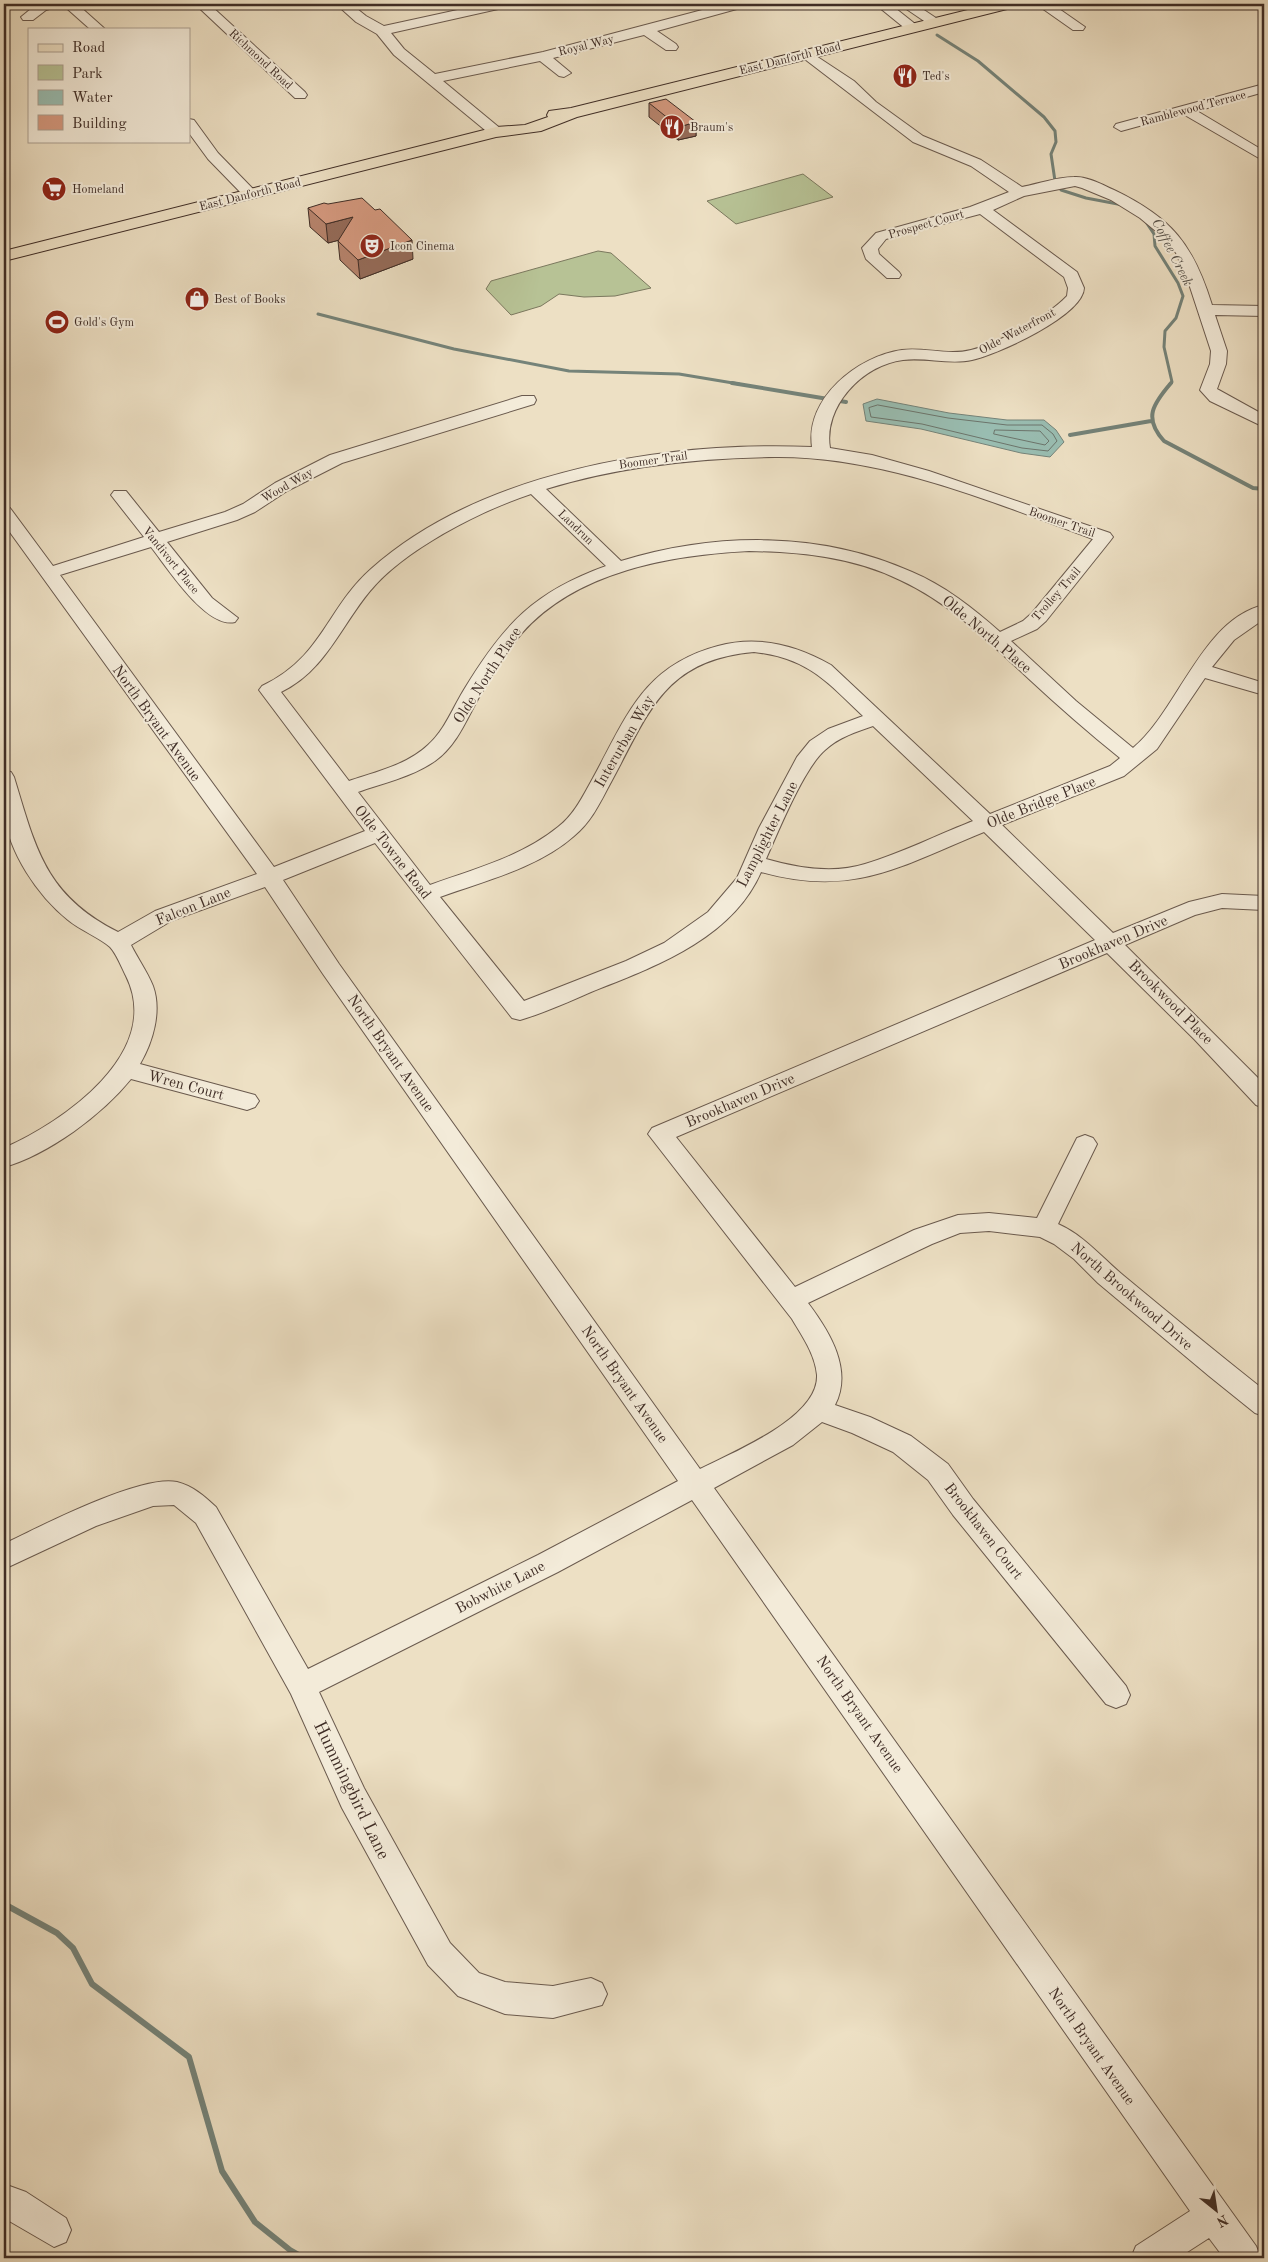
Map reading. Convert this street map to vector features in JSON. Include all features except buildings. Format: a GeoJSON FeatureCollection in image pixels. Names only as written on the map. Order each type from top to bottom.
{"type":"FeatureCollection","features":[{"type":"Feature","properties":{"kind":"main road","name":"East Danforth Road"},"geometry":{"type":"LineString","coordinates":[[4,256],[230,190],[496,132],[509,133],[526,129],[559,120],[571,113],[1010,4]]}},
{"type":"Feature","properties":{"kind":"street"},"geometry":{"type":"LineString","coordinates":[[28,17],[42,7],[57,4]]}},
{"type":"Feature","properties":{"kind":"street"},"geometry":{"type":"LineString","coordinates":[[69,4],[97,28]]}},
{"type":"Feature","properties":{"kind":"street","name":"Richmond Road"},"geometry":{"type":"LineString","coordinates":[[201,4],[300,95]]}},
{"type":"Feature","properties":{"kind":"street"},"geometry":{"type":"LineString","coordinates":[[343,4],[361,19],[382,31],[399,52],[496,132]]}},
{"type":"Feature","properties":{"kind":"street"},"geometry":{"type":"LineString","coordinates":[[382,31],[502,4]]}},
{"type":"Feature","properties":{"kind":"street","name":"Royal Way"},"geometry":{"type":"LineString","coordinates":[[432,78],[543,56],[739,4]]}},
{"type":"Feature","properties":{"kind":"street"},"geometry":{"type":"LineString","coordinates":[[882,4],[912,28]]}},
{"type":"Feature","properties":{"kind":"street"},"geometry":{"type":"LineString","coordinates":[[906,4],[935,22]]}},
{"type":"Feature","properties":{"kind":"street"},"geometry":{"type":"LineString","coordinates":[[1043,4],[1078,27]]}},
{"type":"Feature","properties":{"kind":"street"},"geometry":{"type":"LineString","coordinates":[[646,30],[671,47]]}},
{"type":"Feature","properties":{"kind":"street"},"geometry":{"type":"LineString","coordinates":[[543,56],[564,72]]}},
{"type":"Feature","properties":{"kind":"street"},"geometry":{"type":"LineString","coordinates":[[801,56],[837,87],[871,105],[918,139],[976,163],[1019,192]]}},
{"type":"Feature","properties":{"kind":"street","name":"Ramblewood Terrace"},"geometry":{"type":"LineString","coordinates":[[1121,127],[1264,88]]}},
{"type":"Feature","properties":{"kind":"street"},"geometry":{"type":"LineString","coordinates":[[1186,110],[1264,157]]}},
{"type":"Feature","properties":{"kind":"street"},"geometry":{"type":"LineString","coordinates":[[190,124],[213,156],[230,190]]}},
{"type":"Feature","properties":{"kind":"street"},"geometry":{"type":"LineString","coordinates":[[213,156],[230,190]]}},
{"type":"Feature","properties":{"kind":"street","name":"Prospect Court"},"geometry":{"type":"LineString","coordinates":[[893,275],[872,256],[870,248],[874,241],[899,230],[981,208],[1014,197],[1019,192],[1075,181],[1096,188],[1136,210],[1178,244],[1190,267],[1219,349],[1217,372],[1208,386],[1208,390],[1216,397],[1264,422]]}},
{"type":"Feature","properties":{"kind":"street","name":"Olde Waterfront"},"geometry":{"type":"LineString","coordinates":[[822,452],[820,429],[835,396],[846,385],[880,360],[905,355],[941,357],[971,355],[1026,330],[1068,304],[1075,295],[1075,284],[1070,275],[981,208]]}},
{"type":"Feature","properties":{"kind":"street"},"geometry":{"type":"LineString","coordinates":[[1206,310],[1248,308],[1264,311]]}},
{"type":"Feature","properties":{"kind":"street","name":"Wood Way"},"geometry":{"type":"LineString","coordinates":[[48,573],[231,516],[249,508],[281,487],[336,459],[528,400]]}},
{"type":"Feature","properties":{"kind":"street","name":"Boomer Trail"},"geometry":{"type":"LineString","coordinates":[[269,690],[288,683],[312,663],[359,593],[373,577],[400,554],[473,510],[502,498],[596,469],[674,456],[722,453],[822,452],[896,466],[1104,537]]}},
{"type":"Feature","properties":{"kind":"street","name":"Landrun"},"geometry":{"type":"LineString","coordinates":[[535,488],[617,567]]}},
{"type":"Feature","properties":{"kind":"street","name":"Vandivort Place"},"geometry":{"type":"LineString","coordinates":[[120,495],[205,602],[228,618]]}},
{"type":"Feature","properties":{"kind":"street","name":"North Bryant Avenue"},"geometry":{"type":"LineString","coordinates":[[4,512],[11,534],[48,573],[270,877],[331,969],[1244,2258]]}},
{"type":"Feature","properties":{"kind":"street","name":"Trolley Trail"},"geometry":{"type":"LineString","coordinates":[[998,640],[1030,625],[1039,617],[1104,537]]}},
{"type":"Feature","properties":{"kind":"street","name":"Olde North Place"},"geometry":{"type":"LineString","coordinates":[[344,790],[388,774],[428,756],[448,736],[471,694],[510,636],[525,619],[561,595],[617,567],[671,553],[742,544],[771,545],[832,553],[908,576],[956,605],[1133,758]]}},
{"type":"Feature","properties":{"kind":"street","name":"Olde Bridge Place"},"geometry":{"type":"LineString","coordinates":[[754,862],[789,873],[842,877],[894,863],[1116,771],[1149,745],[1200,670],[1237,626],[1264,611]]}},
{"type":"Feature","properties":{"kind":"street","name":"Interurban Way"},"geometry":{"type":"LineString","coordinates":[[426,894],[502,867],[535,852],[566,832],[584,813],[647,698],[659,683],[699,656],[748,647],[794,652],[824,669],[988,824]]}},
{"type":"Feature","properties":{"kind":"street"},"geometry":{"type":"LineString","coordinates":[[1200,670],[1264,689]]}},
{"type":"Feature","properties":{"kind":"street","name":"Olde Towne Road"},"geometry":{"type":"LineString","coordinates":[[269,690],[344,790],[520,1012]]}},
{"type":"Feature","properties":{"kind":"street","name":"Lamplighter Lane"},"geometry":{"type":"LineString","coordinates":[[520,1012],[634,966],[672,948],[716,917],[746,881],[804,762],[817,746],[835,733],[876,718]]}},
{"type":"Feature","properties":{"kind":"street"},"geometry":{"type":"LineString","coordinates":[[4,777],[25,843],[40,877],[79,918],[119,942],[127,962],[139,978],[145,1000],[135,1052],[126,1069],[108,1090],[52,1132],[4,1158]]}},
{"type":"Feature","properties":{"kind":"street","name":"Brookwood Place"},"geometry":{"type":"LineString","coordinates":[[988,824],[1232,1063],[1264,1099]]}},
{"type":"Feature","properties":{"kind":"street","name":"Falcon Lane"},"geometry":{"type":"LineString","coordinates":[[119,942],[163,916],[270,877],[380,833]]}},
{"type":"Feature","properties":{"kind":"street","name":"Brookhaven Drive"},"geometry":{"type":"LineString","coordinates":[[696,1485],[790,1432],[818,1410],[827,1394],[829,1369],[819,1341],[791,1300],[660,1134],[1189,909],[1222,902],[1264,903]]}},
{"type":"Feature","properties":{"kind":"street","name":"Wren Court"},"geometry":{"type":"LineString","coordinates":[[126,1069],[247,1101]]}},
{"type":"Feature","properties":{"kind":"street"},"geometry":{"type":"LineString","coordinates":[[1044,1228],[1085,1144]]}},
{"type":"Feature","properties":{"kind":"street","name":"North Brookwood Drive"},"geometry":{"type":"LineString","coordinates":[[791,1300],[923,1237],[958,1224],[990,1222],[1044,1228],[1063,1237],[1083,1252],[1107,1276],[1264,1405]]}},
{"type":"Feature","properties":{"kind":"street","name":"Brookhaven Court"},"geometry":{"type":"LineString","coordinates":[[818,1410],[861,1425],[902,1444],[938,1472],[981,1529],[1116,1695]]}},
{"type":"Feature","properties":{"kind":"street","name":"Bobwhite Lane"},"geometry":{"type":"LineString","coordinates":[[302,1686],[649,1512],[696,1485]]}},
{"type":"Feature","properties":{"kind":"street","name":"Hummingbird Lane"},"geometry":{"type":"LineString","coordinates":[[4,1557],[110,1508],[148,1497],[172,1493],[191,1500],[206,1515],[302,1686],[353,1798],[439,1954],[469,1985],[505,1998],[553,2002],[591,1994]]}},
{"type":"Feature","properties":{"kind":"street"},"geometry":{"type":"LineString","coordinates":[[4,2201],[14,2204],[54,2230]]}},
{"type":"Feature","properties":{"kind":"street"},"geometry":{"type":"LineString","coordinates":[[1148,2258],[1213,2216]]}},
{"type":"Feature","properties":{"kind":"green space"},"geometry":{"type":"Polygon","coordinates":[[[803,174],[833,197],[736,224],[707,201],[803,174]]]}},
{"type":"Feature","properties":{"kind":"green space"},"geometry":{"type":"Polygon","coordinates":[[[598,251],[611,253],[651,288],[615,296],[584,297],[559,294],[541,306],[511,315],[486,289],[491,281],[598,251]]]}},
{"type":"Feature","properties":{"kind":"water"},"geometry":{"type":"Polygon","coordinates":[[[877,399],[949,413],[1007,420],[1044,420],[1056,430],[1064,442],[1050,457],[1021,453],[921,429],[866,421],[863,404],[877,399]]]}},
{"type":"Feature","properties":{"kind":"waterway","name":"Coffee Creek"},"geometry":{"type":"LineString","coordinates":[[937,35],[978,61],[1044,117],[1055,131],[1056,142],[1051,154],[1055,181],[1061,190],[1086,198],[1123,205]]}},
{"type":"Feature","properties":{"kind":"waterway","name":"Coffee Creek"},"geometry":{"type":"LineString","coordinates":[[1144,219],[1154,234],[1155,246],[1178,283],[1183,296],[1176,318],[1165,331],[1164,347],[1171,383]]}},
{"type":"Feature","properties":{"kind":"waterway"},"geometry":{"type":"LineString","coordinates":[[318,314],[454,349],[569,371],[679,374],[739,384]]}},
{"type":"Feature","properties":{"kind":"waterway"},"geometry":{"type":"LineString","coordinates":[[732,383],[846,402]]}},
{"type":"Feature","properties":{"kind":"waterway","name":"Coffee Creek"},"geometry":{"type":"LineString","coordinates":[[1171,383],[1155,405],[1152,418],[1158,433],[1164,441],[1253,488],[1264,489]]}},
{"type":"Feature","properties":{"kind":"waterway"},"geometry":{"type":"LineString","coordinates":[[1070,435],[1151,421]]}},
{"type":"Feature","properties":{"kind":"waterway"},"geometry":{"type":"LineString","coordinates":[[4,1904],[57,1933],[73,1948],[92,1984],[189,2057],[222,2171],[255,2222],[290,2250],[304,2258]]}},
{"type":"Feature","properties":{"kind":"place","name":"Ted's"},"geometry":{"type":"Point","coordinates":[905,76]}},
{"type":"Feature","properties":{"kind":"place","name":"Braum's"},"geometry":{"type":"Point","coordinates":[672,127]}},
{"type":"Feature","properties":{"kind":"place","name":"Homeland"},"geometry":{"type":"Point","coordinates":[54,189]}},
{"type":"Feature","properties":{"kind":"place","name":"Icon Cinema"},"geometry":{"type":"Point","coordinates":[372,246]}},
{"type":"Feature","properties":{"kind":"place","name":"Best of Books"},"geometry":{"type":"Point","coordinates":[197,299]}},
{"type":"Feature","properties":{"kind":"place","name":"Gold's Gym"},"geometry":{"type":"Point","coordinates":[57,322]}}]}
